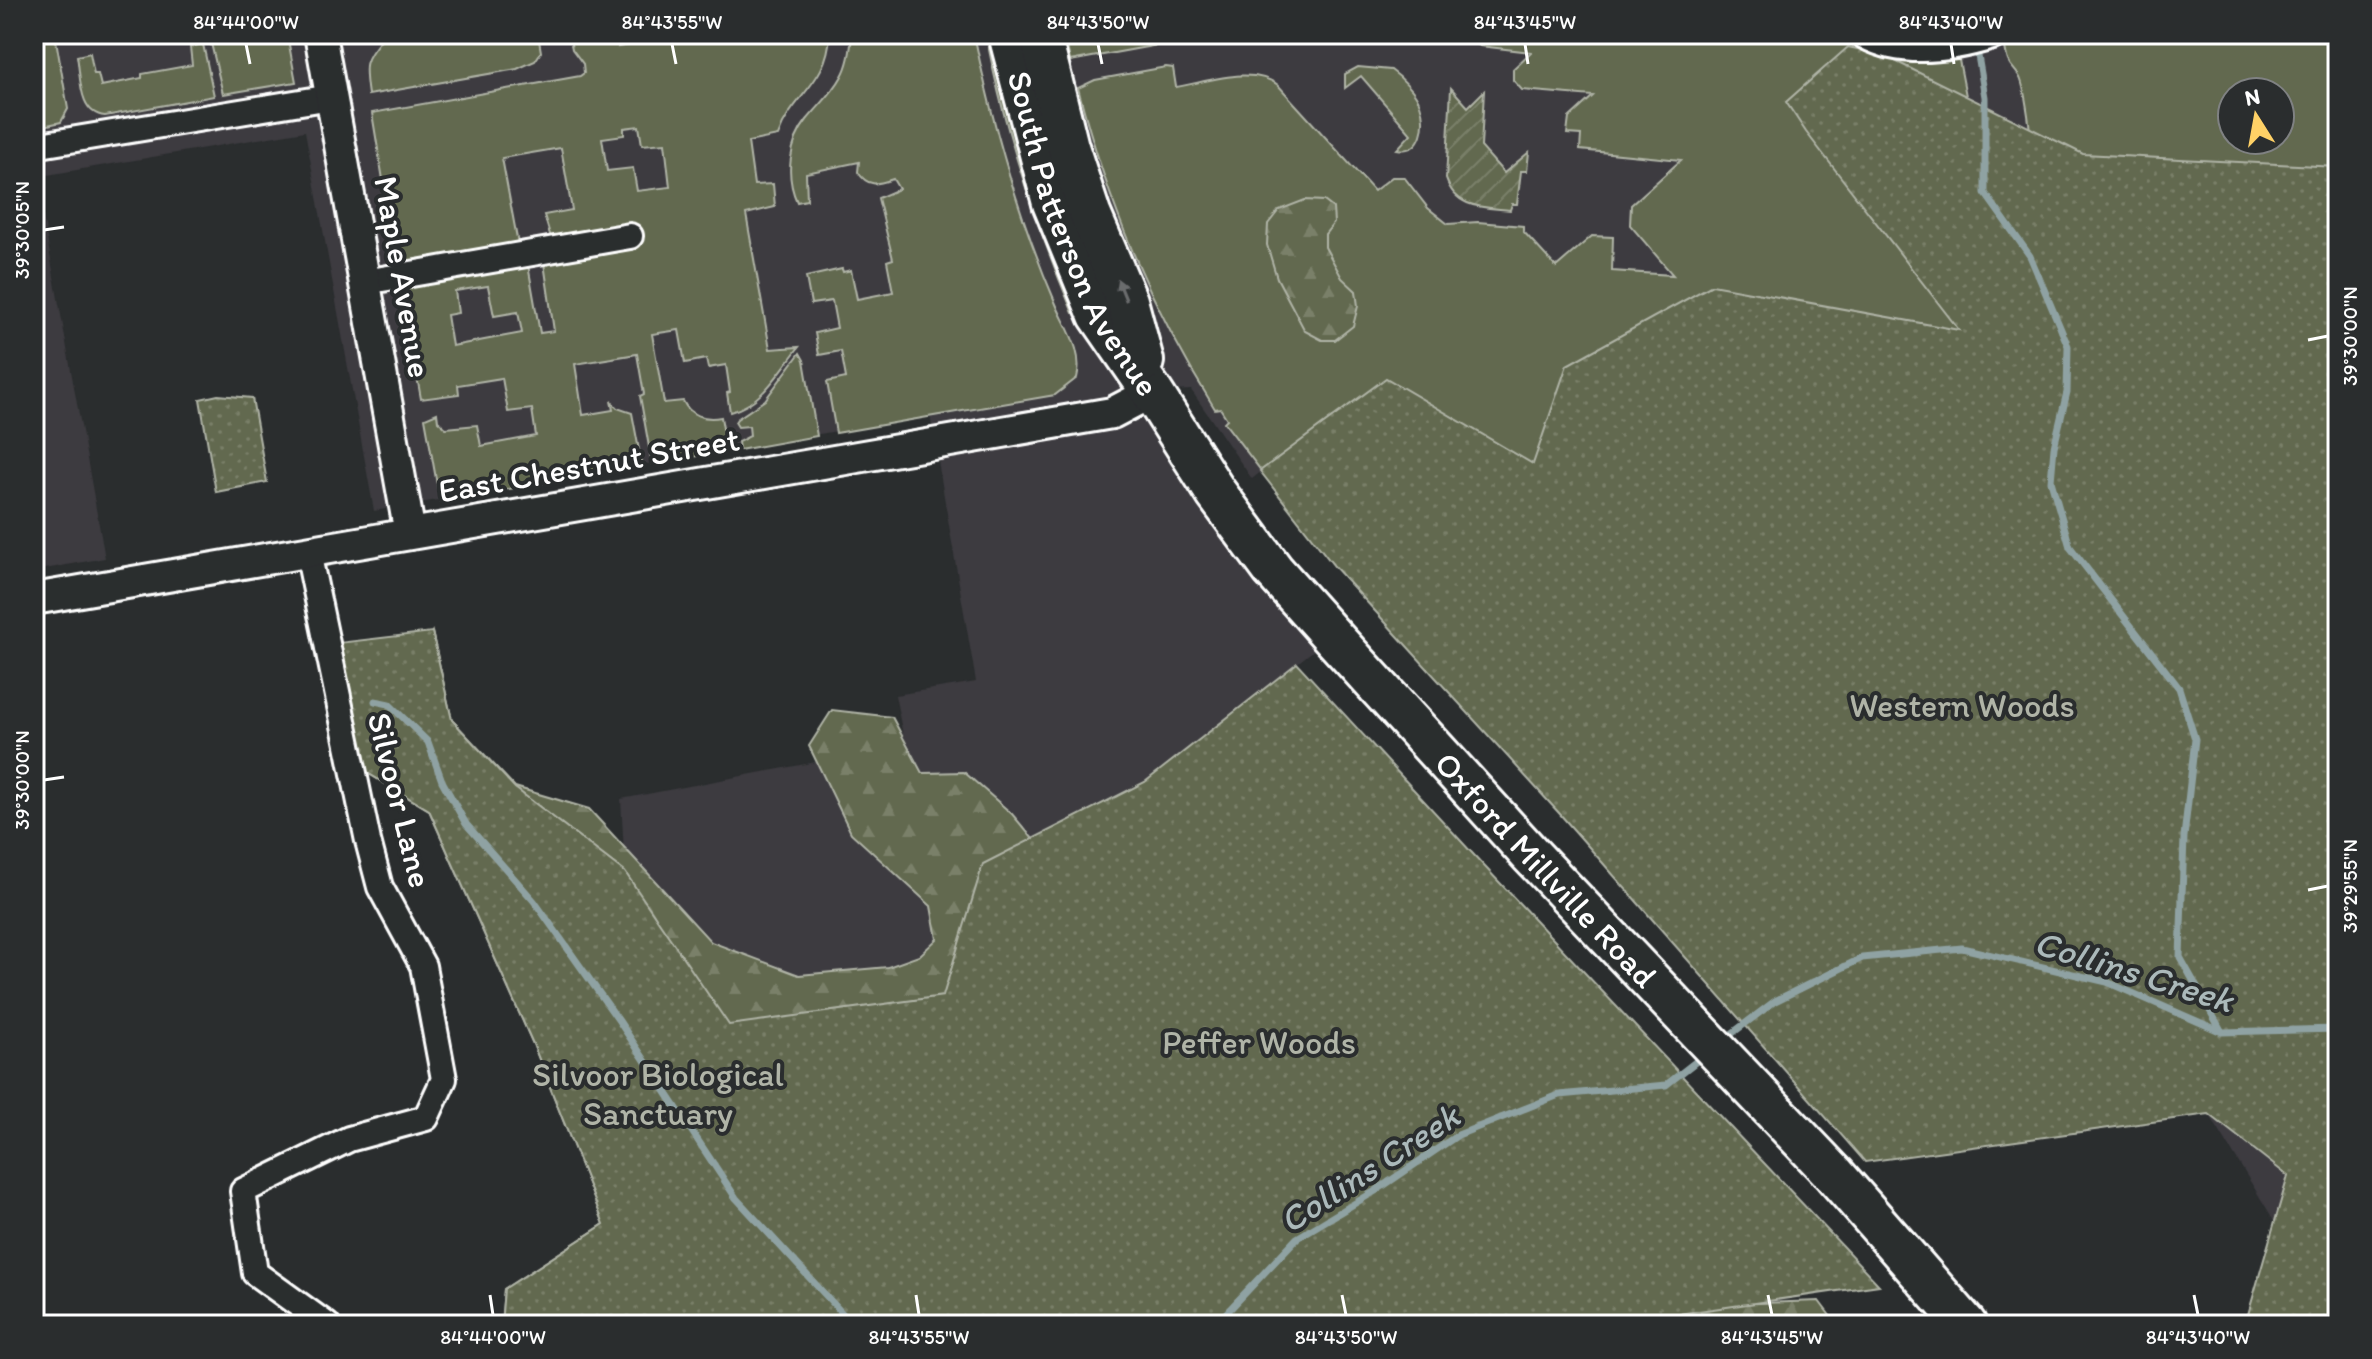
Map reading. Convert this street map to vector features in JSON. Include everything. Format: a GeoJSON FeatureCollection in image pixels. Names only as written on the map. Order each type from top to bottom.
{"type":"FeatureCollection","features":[{"type":"Feature","properties":{"kind":"highway","name":"South Patterson Avenue"},"geometry":{"type":"LineString","coordinates":[[1009,34],[1053,203],[1075,259],[1099,315],[1152,392]]}},
{"type":"Feature","properties":{"kind":"highway","name":"South Patterson Avenue"},"geometry":{"type":"LineString","coordinates":[[1040,34],[1068,147],[1090,214],[1127,301],[1152,392]]}},
{"type":"Feature","properties":{"kind":"highway","name":"Oxford Millville Road"},"geometry":{"type":"LineString","coordinates":[[1152,392],[1216,493],[1273,570],[1521,845],[1834,1174],[1966,1325]]}},
{"type":"Feature","properties":{"kind":"street","name":"Maple Avenue"},"geometry":{"type":"LineString","coordinates":[[320,34],[410,534]]}},
{"type":"Feature","properties":{"kind":"street"},"geometry":{"type":"LineString","coordinates":[[1009,34],[1016,34]]}},
{"type":"Feature","properties":{"kind":"street"},"geometry":{"type":"LineString","coordinates":[[1867,34],[1897,44],[1920,45],[1944,45],[1992,34]]}},
{"type":"Feature","properties":{"kind":"street"},"geometry":{"type":"LineString","coordinates":[[34,146],[331,97]]}},
{"type":"Feature","properties":{"kind":"street"},"geometry":{"type":"LineString","coordinates":[[365,282],[630,236]]}},
{"type":"Feature","properties":{"kind":"street","name":"East Chestnut Street"},"geometry":{"type":"LineString","coordinates":[[34,599],[1112,413],[1152,392]]}},
{"type":"Feature","properties":{"kind":"street","name":"Silvoor Lane"},"geometry":{"type":"LineString","coordinates":[[308,552],[368,841],[380,887],[423,966],[444,1079],[426,1118],[349,1139],[243,1191],[255,1273],[327,1325]]}},
{"type":"Feature","properties":{"kind":"shaded area"},"geometry":{"type":"Polygon","coordinates":[[[34,34],[2338,34],[2338,1325],[2209,1114],[1865,1162],[1559,813],[1334,566],[1262,471],[1252,479],[1191,390],[1153,392],[1332,636],[1145,782],[984,864],[943,996],[729,1025],[625,872],[621,799],[905,745],[895,695],[976,682],[930,415],[374,511],[305,131],[36,177],[105,558],[34,571],[34,34]]]}},
{"type":"Feature","properties":{"kind":"green space"},"geometry":{"type":"Polygon","coordinates":[[[34,34],[55,34],[68,109],[61,122],[34,128],[34,34]]]}},
{"type":"Feature","properties":{"kind":"green space"},"geometry":{"type":"Polygon","coordinates":[[[261,34],[287,34],[296,82],[223,94],[211,43],[261,34]]]}},
{"type":"Feature","properties":{"kind":"green space"},"geometry":{"type":"Polygon","coordinates":[[[385,34],[538,34],[541,52],[535,61],[517,69],[368,95],[367,62],[385,34]]]}},
{"type":"Feature","properties":{"kind":"green space"},"geometry":{"type":"Polygon","coordinates":[[[569,34],[615,34],[618,47],[689,34],[830,34],[823,65],[784,122],[778,136],[748,142],[754,185],[773,184],[775,207],[746,214],[770,349],[799,347],[761,395],[730,412],[726,365],[708,368],[706,359],[685,363],[679,330],[652,334],[664,403],[683,401],[699,416],[721,417],[727,451],[652,464],[640,396],[644,394],[637,354],[575,364],[583,415],[613,410],[611,401],[617,408],[632,413],[642,466],[440,501],[425,418],[437,413],[438,421],[446,428],[477,425],[481,446],[536,436],[532,409],[508,412],[502,378],[458,385],[459,394],[421,399],[401,287],[528,265],[540,333],[554,331],[544,263],[551,238],[544,215],[572,210],[561,148],[502,158],[518,244],[397,265],[372,113],[580,76],[584,73],[583,64],[572,49],[569,34]],[[639,126],[624,128],[624,135],[602,138],[607,171],[633,168],[637,191],[670,187],[665,143],[642,145],[639,126]],[[488,286],[455,291],[458,313],[447,315],[452,346],[522,333],[518,312],[494,316],[488,286]]]}},
{"type":"Feature","properties":{"kind":"green space"},"geometry":{"type":"Polygon","coordinates":[[[852,34],[974,34],[989,103],[1018,204],[1042,271],[1076,349],[1077,378],[1055,395],[836,433],[827,382],[846,378],[841,351],[819,355],[815,333],[837,328],[832,301],[811,304],[806,277],[851,270],[857,299],[893,292],[887,261],[893,259],[878,198],[899,189],[893,179],[878,183],[866,181],[858,172],[859,162],[806,173],[807,200],[797,202],[790,170],[796,138],[844,71],[852,34]]]}},
{"type":"Feature","properties":{"kind":"green space"},"geometry":{"type":"Polygon","coordinates":[[[986,34],[992,34],[1080,313],[1073,313],[1034,211],[1011,141],[986,34]]]}},
{"type":"Feature","properties":{"kind":"green space"},"geometry":{"type":"Polygon","coordinates":[[[1079,34],[1218,34],[1070,61],[1065,37],[1079,34]]]}},
{"type":"Feature","properties":{"kind":"green space"},"geometry":{"type":"Polygon","coordinates":[[[1470,34],[1842,34],[1861,47],[1958,55],[1968,106],[1960,330],[1557,509],[1281,497],[1224,422],[1227,419],[1220,408],[1215,409],[1151,293],[1103,173],[1078,88],[1095,80],[1166,67],[1173,68],[1176,87],[1229,77],[1267,79],[1278,85],[1374,191],[1392,177],[1404,177],[1428,208],[1448,224],[1478,222],[1523,226],[1523,231],[1556,267],[1592,236],[1613,237],[1612,271],[1673,275],[1630,225],[1631,205],[1681,160],[1580,150],[1581,135],[1567,134],[1569,118],[1593,96],[1522,90],[1513,80],[1513,69],[1531,52],[1480,46],[1470,34]]]}},
{"type":"Feature","properties":{"kind":"green space"},"geometry":{"type":"Polygon","coordinates":[[[2035,34],[2338,34],[2338,202],[2119,207],[2030,135],[2023,87],[2008,61],[2005,47],[2030,40],[2035,34]]]}},
{"type":"Feature","properties":{"kind":"green space"},"geometry":{"type":"Polygon","coordinates":[[[203,44],[214,96],[105,116],[96,114],[85,102],[77,56],[90,53],[94,74],[98,74],[101,86],[142,78],[142,74],[192,65],[190,47],[203,44]]]}},
{"type":"Feature","properties":{"kind":"green space","name":"Western Woods"},"geometry":{"type":"Polygon","coordinates":[[[1848,47],[1881,54],[2083,154],[2338,167],[2338,1325],[2245,1325],[2288,1176],[2209,1114],[1865,1162],[1559,813],[1334,566],[1260,471],[1386,378],[1533,464],[1567,365],[1712,285],[1959,330],[1786,102],[1848,47]]]}},
{"type":"Feature","properties":{"kind":"green space"},"geometry":{"type":"Polygon","coordinates":[[[1358,67],[1391,70],[1415,95],[1422,112],[1423,128],[1413,147],[1397,149],[1411,134],[1361,76],[1345,88],[1345,74],[1358,67]]]}},
{"type":"Feature","properties":{"kind":"green space"},"geometry":{"type":"Polygon","coordinates":[[[1451,88],[1468,107],[1484,91],[1481,147],[1504,173],[1529,152],[1527,171],[1521,171],[1517,204],[1512,204],[1510,210],[1472,205],[1456,196],[1446,179],[1451,88]]]}},
{"type":"Feature","properties":{"kind":"green space"},"geometry":{"type":"Polygon","coordinates":[[[1305,200],[1324,201],[1333,208],[1334,223],[1325,234],[1325,247],[1342,278],[1356,291],[1358,306],[1353,326],[1335,340],[1322,340],[1305,331],[1277,278],[1267,245],[1268,224],[1279,210],[1305,200]]]}},
{"type":"Feature","properties":{"kind":"green space"},"geometry":{"type":"Polygon","coordinates":[[[800,353],[804,360],[817,436],[739,450],[738,442],[750,436],[749,426],[738,427],[735,422],[765,400],[800,353]]]}},
{"type":"Feature","properties":{"kind":"green space"},"geometry":{"type":"Polygon","coordinates":[[[218,395],[252,398],[267,482],[216,492],[200,399],[218,395]]]}},
{"type":"Feature","properties":{"kind":"green space","name":"Silvoor Biological Sanctuary"},"geometry":{"type":"Polygon","coordinates":[[[432,632],[452,720],[515,787],[589,809],[711,942],[799,975],[888,967],[919,956],[937,939],[931,906],[851,833],[809,746],[832,710],[892,717],[922,773],[964,772],[1012,814],[1075,889],[1074,916],[501,1325],[504,1289],[604,1224],[533,1044],[429,810],[366,772],[432,632]]]}},
{"type":"Feature","properties":{"kind":"green space","name":"Peffer Woods"},"geometry":{"type":"Polygon","coordinates":[[[432,632],[452,720],[515,788],[625,872],[729,1025],[943,996],[983,864],[1145,782],[1297,663],[1879,1285],[1602,1325],[501,1325],[504,1289],[604,1224],[533,1044],[429,810],[366,772],[338,643],[432,632]]]}},
{"type":"Feature","properties":{"kind":"green space"},"geometry":{"type":"Polygon","coordinates":[[[1819,1301],[1837,1325],[1445,1325],[1556,1310],[1819,1301]]]}},
{"type":"Feature","properties":{"kind":"waterway"},"geometry":{"type":"LineString","coordinates":[[1976,44],[1985,97],[1985,193],[2030,256],[2068,346],[2067,392],[2054,447],[2051,481],[2070,547],[2179,688],[2195,739],[2184,837],[2180,957],[2222,1032]]}},
{"type":"Feature","properties":{"kind":"waterway"},"geometry":{"type":"LineString","coordinates":[[375,701],[389,704],[428,742],[442,781],[466,824],[534,901],[619,1021],[736,1198],[853,1325]]}},
{"type":"Feature","properties":{"kind":"waterway","name":"Collins Creek"},"geometry":{"type":"LineString","coordinates":[[1722,1041],[1775,1001],[1862,958],[1962,948],[2107,982],[2222,1032],[2338,1029]]}},
{"type":"Feature","properties":{"kind":"waterway","name":"Collins Creek"},"geometry":{"type":"LineString","coordinates":[[1215,1325],[1297,1238],[1377,1190],[1458,1135],[1559,1095],[1666,1085],[1703,1056]]}}]}
